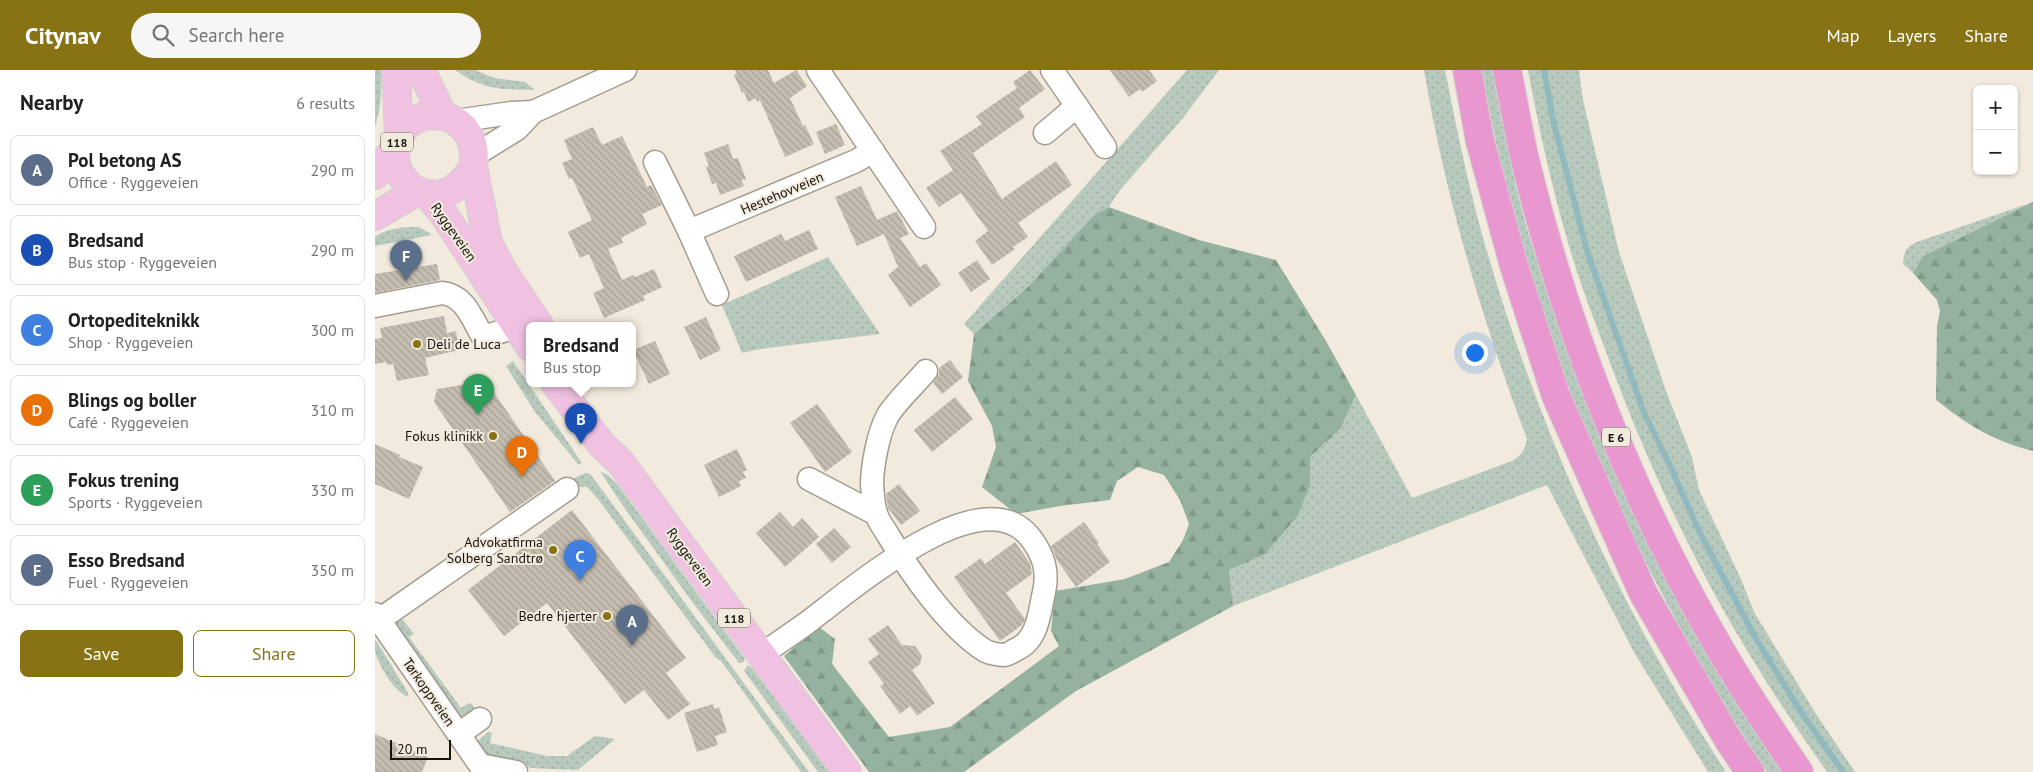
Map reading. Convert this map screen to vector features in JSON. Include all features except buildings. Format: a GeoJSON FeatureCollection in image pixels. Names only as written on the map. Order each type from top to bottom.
{"type":"FeatureCollection","features":[{"type":"Feature","properties":{"kind":"highway"},"geometry":{"type":"LineString","coordinates":[[1467,70],[1481,141],[1514,266],[1556,396],[1643,593],[1729,741],[1750,772]]}},
{"type":"Feature","properties":{"kind":"highway","name":"E 6"},"geometry":{"type":"LineString","coordinates":[[1507,70],[1527,168],[1570,316],[1600,400],[1638,488],[1685,585],[1724,657],[1799,772]]}},
{"type":"Feature","properties":{"kind":"main road","name":"118"},"geometry":{"type":"LineString","coordinates":[[396,70],[397,141],[395,159],[399,172],[407,183],[422,193]]}},
{"type":"Feature","properties":{"kind":"main road"},"geometry":{"type":"LineString","coordinates":[[375,216],[422,193],[441,194],[455,189],[466,180],[474,161],[473,142],[466,130],[450,119],[421,70]]}},
{"type":"Feature","properties":{"kind":"main road","name":"118"},"geometry":{"type":"LineString","coordinates":[[397,141],[407,126],[418,118],[430,115],[450,119]]}},
{"type":"Feature","properties":{"kind":"main road"},"geometry":{"type":"LineString","coordinates":[[375,176],[397,141]]}},
{"type":"Feature","properties":{"kind":"main road","name":"Ryggeveien"},"geometry":{"type":"LineString","coordinates":[[474,161],[488,242],[503,271],[526,328]]}},
{"type":"Feature","properties":{"kind":"main road","name":"Ryggeveien"},"geometry":{"type":"LineString","coordinates":[[422,193],[445,216],[467,250],[526,330]]}},
{"type":"Feature","properties":{"kind":"main road","name":"Ryggeveien"},"geometry":{"type":"LineString","coordinates":[[558,387],[602,445],[621,463],[847,772]]}},
{"type":"Feature","properties":{"kind":"main road","name":"Ryggeveien"},"geometry":{"type":"LineString","coordinates":[[579,387],[616,446],[621,463]]}},
{"type":"Feature","properties":{"kind":"street"},"geometry":{"type":"LineString","coordinates":[[450,119],[533,112],[625,70]]}},
{"type":"Feature","properties":{"kind":"street"},"geometry":{"type":"LineString","coordinates":[[818,70],[924,227]]}},
{"type":"Feature","properties":{"kind":"street"},"geometry":{"type":"LineString","coordinates":[[1052,70],[1105,146]]}},
{"type":"Feature","properties":{"kind":"street"},"geometry":{"type":"LineString","coordinates":[[1045,133],[1077,106]]}},
{"type":"Feature","properties":{"kind":"street"},"geometry":{"type":"LineString","coordinates":[[474,161],[517,129],[533,112]]}},
{"type":"Feature","properties":{"kind":"street","name":"Hestehovveien"},"geometry":{"type":"LineString","coordinates":[[689,231],[856,162],[873,150]]}},
{"type":"Feature","properties":{"kind":"street"},"geometry":{"type":"LineString","coordinates":[[655,162],[717,294]]}},
{"type":"Feature","properties":{"kind":"street"},"geometry":{"type":"LineString","coordinates":[[375,306],[442,293],[449,294],[459,299],[465,306],[483,337],[526,333]]}},
{"type":"Feature","properties":{"kind":"street"},"geometry":{"type":"LineString","coordinates":[[761,655],[805,624],[868,575],[900,555],[953,526],[989,518],[1008,520],[1027,533],[1045,560],[1046,584],[1034,635],[1025,646],[1004,655],[986,651],[969,638],[941,609],[900,555],[876,514],[872,484],[877,446],[887,417],[926,371]]}},
{"type":"Feature","properties":{"kind":"street"},"geometry":{"type":"LineString","coordinates":[[809,479],[876,514]]}},
{"type":"Feature","properties":{"kind":"street"},"geometry":{"type":"LineString","coordinates":[[377,617],[567,489]]}},
{"type":"Feature","properties":{"kind":"street","name":"Tørkoppveien"},"geometry":{"type":"LineString","coordinates":[[377,617],[448,729],[483,768],[516,772]]}},
{"type":"Feature","properties":{"kind":"street"},"geometry":{"type":"LineString","coordinates":[[448,729],[479,719]]}},
{"type":"Feature","properties":{"kind":"green space"},"geometry":{"type":"Polygon","coordinates":[[[375,70],[381,70],[381,85],[380,105],[375,127],[375,70]]]}},
{"type":"Feature","properties":{"kind":"green space"},"geometry":{"type":"Polygon","coordinates":[[[455,70],[475,70],[494,78],[525,82],[535,90],[502,89],[486,86],[469,79],[455,70]]]}},
{"type":"Feature","properties":{"kind":"green space"},"geometry":{"type":"Polygon","coordinates":[[[1187,70],[1219,70],[1183,118],[1120,190],[1109,207],[1095,214],[1027,288],[974,334],[964,324],[1187,70]]]}},
{"type":"Feature","properties":{"kind":"green space"},"geometry":{"type":"Polygon","coordinates":[[[1424,70],[1445,70],[1482,234],[1528,375],[1554,444],[1616,579],[1650,645],[1726,772],[1708,772],[1635,654],[1547,485],[1233,606],[1229,570],[1264,555],[1310,485],[1310,457],[1340,429],[1356,395],[1412,498],[1512,461],[1524,449],[1527,439],[1480,303],[1454,210],[1424,70]]]}},
{"type":"Feature","properties":{"kind":"green space"},"geometry":{"type":"Polygon","coordinates":[[[1481,70],[1492,70],[1514,178],[1531,242],[1575,374],[1609,460],[1647,544],[1694,633],[1781,772],[1767,772],[1693,651],[1629,527],[1600,463],[1548,332],[1526,264],[1507,192],[1481,70]]]}},
{"type":"Feature","properties":{"kind":"green space"},"geometry":{"type":"Polygon","coordinates":[[[1528,70],[1579,70],[1583,100],[1619,252],[1666,391],[1692,457],[1699,490],[1741,579],[1754,612],[1816,714],[1855,772],[1827,772],[1799,731],[1733,627],[1704,575],[1658,479],[1630,415],[1594,320],[1565,232],[1549,172],[1528,70]]]}},
{"type":"Feature","properties":{"kind":"green space"},"geometry":{"type":"Polygon","coordinates":[[[2033,202],[1923,256],[1913,273],[1903,264],[1906,250],[1917,242],[2033,202]]]}},
{"type":"Feature","properties":{"kind":"green space"},"geometry":{"type":"Polygon","coordinates":[[[2033,202],[2033,451],[2005,442],[1981,431],[1936,400],[1937,326],[1940,311],[1937,300],[1913,273],[1923,256],[2033,202]]]}},
{"type":"Feature","properties":{"kind":"green space"},"geometry":{"type":"Polygon","coordinates":[[[1109,207],[1199,240],[1276,260],[1326,341],[1356,395],[1340,429],[1310,457],[1310,485],[1297,517],[1264,555],[1229,570],[1233,606],[1076,691],[964,772],[869,772],[784,656],[819,627],[835,639],[832,664],[889,737],[950,727],[1059,646],[1051,631],[1055,591],[1125,579],[1169,562],[1183,540],[1189,524],[1180,500],[1164,475],[1138,467],[1117,481],[1110,500],[1016,514],[982,487],[996,447],[992,426],[968,381],[974,334],[1027,288],[1095,214],[1109,207]]]}},
{"type":"Feature","properties":{"kind":"green space"},"geometry":{"type":"Polygon","coordinates":[[[419,227],[432,235],[375,246],[375,237],[379,234],[401,228],[419,227]]]}},
{"type":"Feature","properties":{"kind":"green space"},"geometry":{"type":"Polygon","coordinates":[[[828,257],[880,334],[760,349],[742,353],[722,305],[828,257]]]}},
{"type":"Feature","properties":{"kind":"green space"},"geometry":{"type":"Polygon","coordinates":[[[513,361],[526,380],[526,387],[531,387],[582,463],[579,465],[535,412],[506,366],[513,361]]]}},
{"type":"Feature","properties":{"kind":"green space"},"geometry":{"type":"Polygon","coordinates":[[[600,471],[608,475],[618,485],[745,659],[744,662],[739,663],[696,607],[600,471]]]}},
{"type":"Feature","properties":{"kind":"green space"},"geometry":{"type":"Polygon","coordinates":[[[585,473],[590,474],[594,479],[809,772],[801,772],[721,661],[716,658],[598,499],[587,487],[578,487],[568,481],[585,473]]]}},
{"type":"Feature","properties":{"kind":"green space"},"geometry":{"type":"Polygon","coordinates":[[[400,616],[414,634],[409,637],[461,708],[469,703],[472,704],[474,708],[470,715],[460,717],[396,629],[394,622],[400,616]]]}},
{"type":"Feature","properties":{"kind":"green space"},"geometry":{"type":"Polygon","coordinates":[[[375,639],[409,697],[398,691],[384,671],[375,652],[375,639]]]}},
{"type":"Feature","properties":{"kind":"green space"},"geometry":{"type":"Polygon","coordinates":[[[748,665],[753,669],[829,772],[818,772],[744,671],[748,665]]]}},
{"type":"Feature","properties":{"kind":"green space"},"geometry":{"type":"Polygon","coordinates":[[[488,732],[492,733],[490,743],[547,756],[567,756],[595,736],[615,739],[578,770],[554,769],[522,766],[493,758],[483,751],[478,741],[488,732]]]}},
{"type":"Feature","properties":{"kind":"waterway"},"geometry":{"type":"LineString","coordinates":[[1544,70],[1553,120],[1587,251],[1644,413],[1700,533],[1755,637],[1801,712],[1843,772]]}},
{"type":"Feature","properties":{"kind":"place","name":"Esso Bredsand"},"geometry":{"type":"Point","coordinates":[406,281]}},
{"type":"Feature","properties":{"kind":"place","name":"Deli de Luca"},"geometry":{"type":"Point","coordinates":[417,344]}},
{"type":"Feature","properties":{"kind":"place","name":"Fokus trening"},"geometry":{"type":"Point","coordinates":[478,415]}},
{"type":"Feature","properties":{"kind":"place","name":"Fokus klinikk"},"geometry":{"type":"Point","coordinates":[493,436]}},
{"type":"Feature","properties":{"kind":"place","name":"Bredsand"},"geometry":{"type":"Point","coordinates":[581,444]}},
{"type":"Feature","properties":{"kind":"place","name":"Blings og boller"},"geometry":{"type":"Point","coordinates":[522,477]}},
{"type":"Feature","properties":{"kind":"place","name":"Advokatfirma Solberg Sandtrø"},"geometry":{"type":"Point","coordinates":[553,550]}},
{"type":"Feature","properties":{"kind":"place","name":"Ortopediteknikk"},"geometry":{"type":"Point","coordinates":[580,581]}},
{"type":"Feature","properties":{"kind":"place","name":"Bedre hjerter"},"geometry":{"type":"Point","coordinates":[607,616]}},
{"type":"Feature","properties":{"kind":"place","name":"Pol betong AS"},"geometry":{"type":"Point","coordinates":[632,646]}}]}
